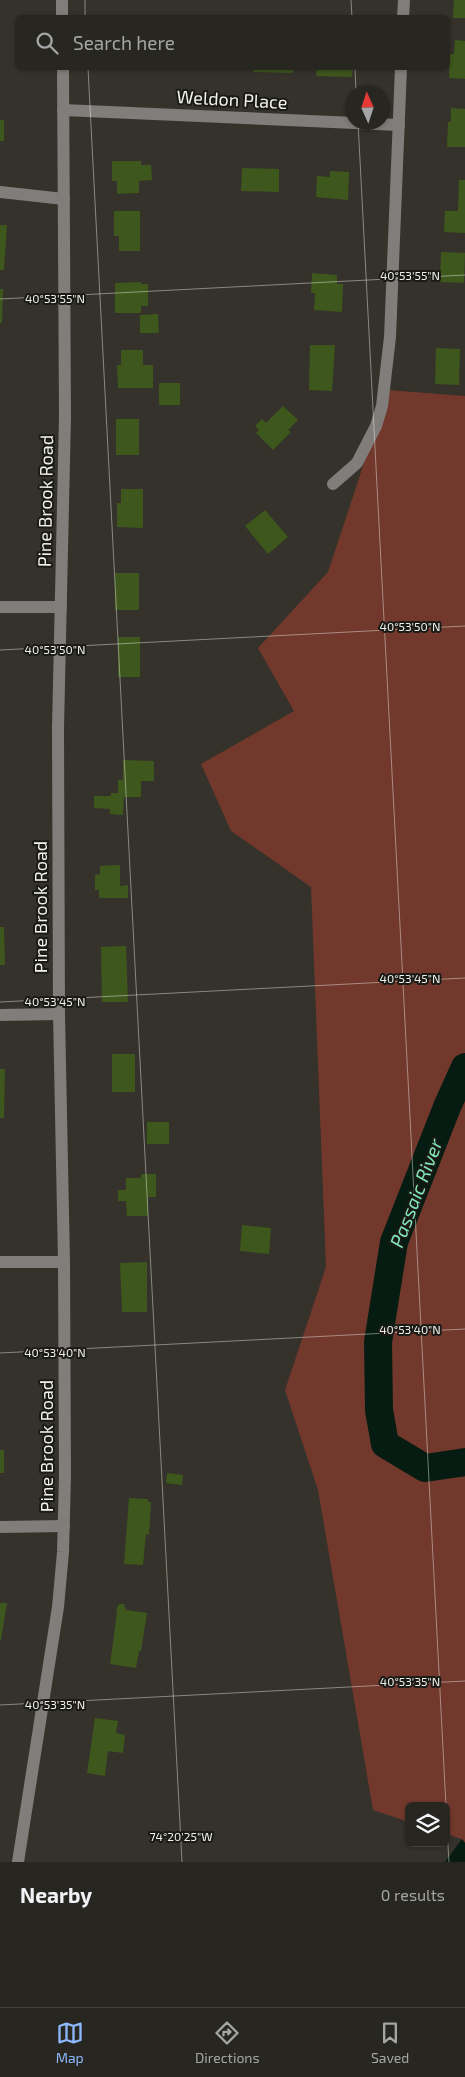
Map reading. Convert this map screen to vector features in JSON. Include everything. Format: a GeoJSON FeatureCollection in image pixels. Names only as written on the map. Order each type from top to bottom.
{"type":"FeatureCollection","features":[{"type":"Feature","properties":{"kind":"street"},"geometry":{"type":"LineString","coordinates":[[62,0],[62,15]]}},
{"type":"Feature","properties":{"kind":"street"},"geometry":{"type":"LineString","coordinates":[[403,15],[404,0]]}},
{"type":"Feature","properties":{"kind":"street","name":"Pine Brook Road"},"geometry":{"type":"LineString","coordinates":[[18,1862],[58,1607],[64,1526],[64,1262],[59,1014],[58,728],[65,416],[63,70]]}},
{"type":"Feature","properties":{"kind":"street"},"geometry":{"type":"LineString","coordinates":[[333,484],[357,463],[376,426],[382,406],[390,338],[401,70]]}},
{"type":"Feature","properties":{"kind":"street","name":"Weldon Place"},"geometry":{"type":"LineString","coordinates":[[63,110],[398,125]]}},
{"type":"Feature","properties":{"kind":"street"},"geometry":{"type":"LineString","coordinates":[[0,192],[64,199]]}},
{"type":"Feature","properties":{"kind":"street"},"geometry":{"type":"LineString","coordinates":[[0,607],[61,607]]}},
{"type":"Feature","properties":{"kind":"street"},"geometry":{"type":"LineString","coordinates":[[0,1015],[59,1014]]}},
{"type":"Feature","properties":{"kind":"street"},"geometry":{"type":"LineString","coordinates":[[0,1262],[64,1262]]}},
{"type":"Feature","properties":{"kind":"street"},"geometry":{"type":"LineString","coordinates":[[0,1527],[64,1526]]}},
{"type":"Feature","properties":{"kind":"shaded area"},"geometry":{"type":"Polygon","coordinates":[[[388,390],[465,396],[465,1843],[462,1839],[450,1835],[450,1802],[405,1802],[405,1821],[373,1810],[318,1490],[285,1390],[326,1267],[311,887],[231,831],[201,764],[294,711],[258,648],[328,572],[388,390]]]}},
{"type":"Feature","properties":{"kind":"shaded area"},"geometry":{"type":"Polygon","coordinates":[[[462,1839],[465,1843],[465,1862],[445,1862],[462,1839]]]}},
{"type":"Feature","properties":{"kind":"building"},"geometry":{"type":"Polygon","coordinates":[[[454,0],[465,0],[465,18],[453,18],[454,0]]]}},
{"type":"Feature","properties":{"kind":"building"},"geometry":{"type":"Polygon","coordinates":[[[455,40],[465,41],[465,79],[449,78],[450,54],[454,54],[455,40]]]}},
{"type":"Feature","properties":{"kind":"building"},"geometry":{"type":"Polygon","coordinates":[[[254,70],[294,70],[293,73],[253,72],[254,70]]]}},
{"type":"Feature","properties":{"kind":"building"},"geometry":{"type":"Polygon","coordinates":[[[317,70],[353,70],[352,77],[316,76],[317,70]]]}},
{"type":"Feature","properties":{"kind":"building"},"geometry":{"type":"Polygon","coordinates":[[[451,108],[465,109],[465,147],[447,147],[448,122],[451,122],[451,108]]]}},
{"type":"Feature","properties":{"kind":"building"},"geometry":{"type":"Polygon","coordinates":[[[0,120],[4,120],[4,141],[0,141],[0,120]]]}},
{"type":"Feature","properties":{"kind":"building"},"geometry":{"type":"Polygon","coordinates":[[[112,161],[141,161],[141,165],[151,165],[152,180],[139,181],[139,193],[117,194],[117,181],[112,181],[112,161]]]}},
{"type":"Feature","properties":{"kind":"building"},"geometry":{"type":"Polygon","coordinates":[[[242,168],[279,169],[279,192],[241,191],[242,168]]]}},
{"type":"Feature","properties":{"kind":"building"},"geometry":{"type":"Polygon","coordinates":[[[330,171],[349,172],[348,200],[316,197],[317,176],[330,177],[330,171]]]}},
{"type":"Feature","properties":{"kind":"building"},"geometry":{"type":"Polygon","coordinates":[[[459,180],[465,180],[465,233],[444,232],[445,211],[458,211],[459,180]]]}},
{"type":"Feature","properties":{"kind":"building"},"geometry":{"type":"Polygon","coordinates":[[[114,211],[140,211],[140,251],[119,251],[119,236],[114,236],[114,211]]]}},
{"type":"Feature","properties":{"kind":"building"},"geometry":{"type":"Polygon","coordinates":[[[0,225],[7,225],[4,270],[0,270],[0,225]]]}},
{"type":"Feature","properties":{"kind":"building"},"geometry":{"type":"Polygon","coordinates":[[[441,252],[465,253],[464,283],[440,282],[441,252]]]}},
{"type":"Feature","properties":{"kind":"building"},"geometry":{"type":"Polygon","coordinates":[[[312,273],[337,275],[337,284],[343,284],[342,312],[314,310],[315,293],[311,293],[312,273]]]}},
{"type":"Feature","properties":{"kind":"building"},"geometry":{"type":"Polygon","coordinates":[[[141,282],[141,284],[148,284],[148,306],[141,306],[141,313],[115,313],[115,283],[141,282]]]}},
{"type":"Feature","properties":{"kind":"building"},"geometry":{"type":"Polygon","coordinates":[[[0,289],[3,289],[2,323],[0,323],[0,289]]]}},
{"type":"Feature","properties":{"kind":"building"},"geometry":{"type":"Polygon","coordinates":[[[158,314],[159,333],[140,333],[140,315],[158,314]]]}},
{"type":"Feature","properties":{"kind":"building"},"geometry":{"type":"Polygon","coordinates":[[[310,345],[335,345],[332,391],[309,390],[310,345]]]}},
{"type":"Feature","properties":{"kind":"building"},"geometry":{"type":"Polygon","coordinates":[[[436,348],[460,349],[459,385],[435,384],[436,348]]]}},
{"type":"Feature","properties":{"kind":"building"},"geometry":{"type":"Polygon","coordinates":[[[121,350],[143,350],[143,365],[153,365],[153,388],[118,388],[117,365],[121,365],[121,350]]]}},
{"type":"Feature","properties":{"kind":"building"},"geometry":{"type":"Polygon","coordinates":[[[159,383],[180,383],[180,405],[159,405],[159,383]]]}},
{"type":"Feature","properties":{"kind":"building"},"geometry":{"type":"Polygon","coordinates":[[[283,406],[298,420],[288,430],[291,432],[273,450],[256,433],[259,430],[255,426],[262,419],[266,423],[283,406]]]}},
{"type":"Feature","properties":{"kind":"building"},"geometry":{"type":"Polygon","coordinates":[[[116,419],[139,419],[139,455],[116,455],[116,419]]]}},
{"type":"Feature","properties":{"kind":"building"},"geometry":{"type":"Polygon","coordinates":[[[121,489],[143,489],[143,528],[117,527],[117,503],[121,503],[121,489]]]}},
{"type":"Feature","properties":{"kind":"building"},"geometry":{"type":"Polygon","coordinates":[[[265,510],[288,537],[268,554],[245,526],[265,510]]]}},
{"type":"Feature","properties":{"kind":"building"},"geometry":{"type":"Polygon","coordinates":[[[115,573],[139,573],[139,610],[115,610],[115,573]]]}},
{"type":"Feature","properties":{"kind":"building"},"geometry":{"type":"Polygon","coordinates":[[[118,637],[140,637],[140,677],[118,677],[118,637]]]}},
{"type":"Feature","properties":{"kind":"building"},"geometry":{"type":"Polygon","coordinates":[[[123,760],[154,761],[154,781],[141,781],[141,797],[124,797],[123,815],[110,814],[110,809],[94,808],[94,796],[111,796],[111,793],[118,793],[118,780],[123,780],[123,760]]]}},
{"type":"Feature","properties":{"kind":"building"},"geometry":{"type":"Polygon","coordinates":[[[120,865],[120,886],[128,885],[128,898],[99,898],[99,890],[95,890],[95,875],[100,874],[100,866],[120,865]]]}},
{"type":"Feature","properties":{"kind":"building"},"geometry":{"type":"Polygon","coordinates":[[[0,927],[4,927],[5,965],[0,965],[0,927]]]}},
{"type":"Feature","properties":{"kind":"building"},"geometry":{"type":"Polygon","coordinates":[[[126,946],[128,1002],[102,1002],[101,947],[126,946]]]}},
{"type":"Feature","properties":{"kind":"building"},"geometry":{"type":"Polygon","coordinates":[[[112,1054],[135,1054],[135,1092],[112,1092],[112,1054]]]}},
{"type":"Feature","properties":{"kind":"building"},"geometry":{"type":"Polygon","coordinates":[[[0,1069],[5,1069],[4,1118],[0,1118],[0,1069]]]}},
{"type":"Feature","properties":{"kind":"building"},"geometry":{"type":"Polygon","coordinates":[[[147,1122],[169,1122],[169,1144],[147,1144],[147,1122]]]}},
{"type":"Feature","properties":{"kind":"building"},"geometry":{"type":"Polygon","coordinates":[[[141,1174],[156,1174],[156,1197],[148,1197],[148,1216],[127,1216],[126,1201],[118,1201],[118,1190],[126,1190],[126,1178],[141,1178],[141,1174]]]}},
{"type":"Feature","properties":{"kind":"building"},"geometry":{"type":"Polygon","coordinates":[[[242,1225],[271,1228],[269,1254],[240,1251],[242,1225]]]}},
{"type":"Feature","properties":{"kind":"building"},"geometry":{"type":"Polygon","coordinates":[[[147,1262],[147,1312],[122,1312],[120,1263],[147,1262]]]}},
{"type":"Feature","properties":{"kind":"building"},"geometry":{"type":"Polygon","coordinates":[[[0,1450],[4,1450],[4,1473],[0,1473],[0,1450]]]}},
{"type":"Feature","properties":{"kind":"building"},"geometry":{"type":"Polygon","coordinates":[[[167,1473],[183,1475],[182,1485],[166,1483],[167,1473]]]}},
{"type":"Feature","properties":{"kind":"building"},"geometry":{"type":"Polygon","coordinates":[[[129,1498],[148,1499],[148,1502],[151,1502],[149,1535],[146,1534],[143,1565],[124,1564],[129,1498]]]}},
{"type":"Feature","properties":{"kind":"building"},"geometry":{"type":"Polygon","coordinates":[[[0,1603],[7,1603],[1,1640],[0,1640],[0,1603]]]}},
{"type":"Feature","properties":{"kind":"building"},"geometry":{"type":"Polygon","coordinates":[[[119,1604],[124,1604],[126,1610],[147,1613],[141,1651],[139,1651],[136,1668],[110,1664],[116,1610],[119,1604]]]}},
{"type":"Feature","properties":{"kind":"building"},"geometry":{"type":"Polygon","coordinates":[[[95,1718],[118,1721],[116,1733],[125,1735],[123,1753],[108,1751],[105,1776],[87,1773],[95,1718]]]}},
{"type":"Feature","properties":{"kind":"waterway","name":"Passaic River"},"geometry":{"type":"LineString","coordinates":[[465,1067],[447,1107],[394,1242],[378,1342],[379,1410],[385,1444],[425,1468],[465,1462]]}}]}
